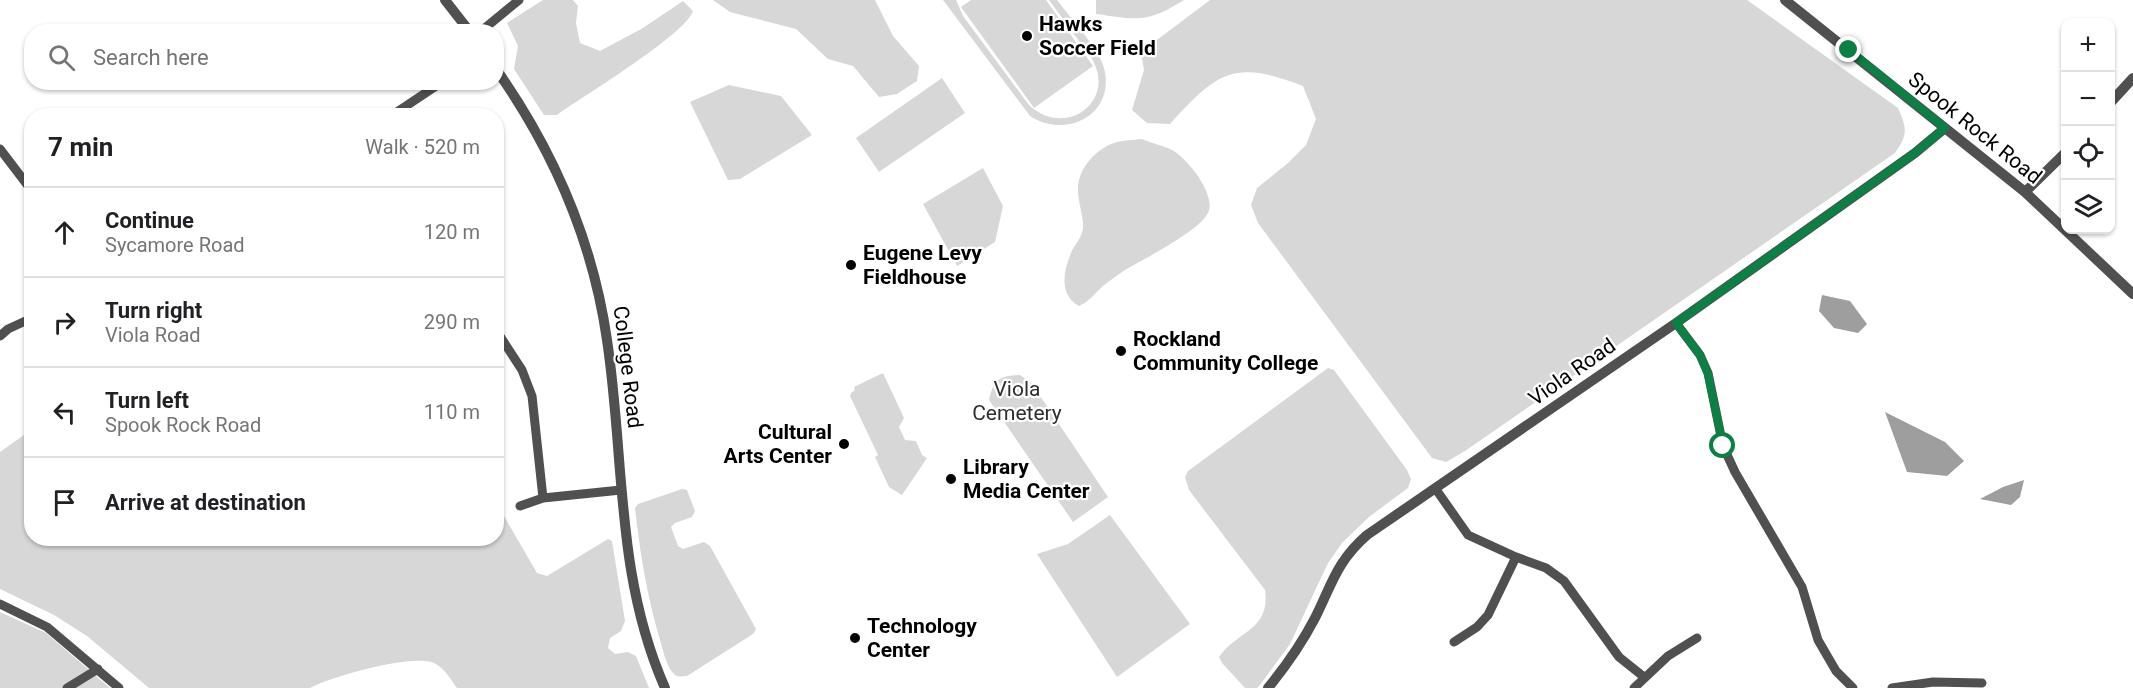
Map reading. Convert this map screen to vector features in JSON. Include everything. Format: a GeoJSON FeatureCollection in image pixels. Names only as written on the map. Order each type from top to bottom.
{"type":"FeatureCollection","features":[{"type":"Feature","properties":{"kind":"street"},"geometry":{"type":"LineString","coordinates":[[445,0],[464,24]]}},
{"type":"Feature","properties":{"kind":"street"},"geometry":{"type":"LineString","coordinates":[[490,24],[519,0]]}},
{"type":"Feature","properties":{"kind":"street","name":"Spook Rock Road"},"geometry":{"type":"LineString","coordinates":[[1785,0],[2025,192],[2133,294]]}},
{"type":"Feature","properties":{"kind":"street"},"geometry":{"type":"LineString","coordinates":[[2115,98],[2133,78]]}},
{"type":"Feature","properties":{"kind":"street","name":"College Road"},"geometry":{"type":"LineString","coordinates":[[504,81],[526,114],[555,168],[589,257],[608,341],[627,552],[634,593],[645,635],[665,688]]}},
{"type":"Feature","properties":{"kind":"street"},"geometry":{"type":"LineString","coordinates":[[403,108],[430,90]]}},
{"type":"Feature","properties":{"kind":"street","name":"Viola Road"},"geometry":{"type":"LineString","coordinates":[[1268,688],[1290,661],[1308,630],[1337,569],[1366,535],[1676,323],[1915,153],[1945,128]]}},
{"type":"Feature","properties":{"kind":"street"},"geometry":{"type":"LineString","coordinates":[[0,149],[24,180]]}},
{"type":"Feature","properties":{"kind":"street"},"geometry":{"type":"LineString","coordinates":[[2025,192],[2061,157]]}},
{"type":"Feature","properties":{"kind":"street"},"geometry":{"type":"LineString","coordinates":[[0,336],[8,329],[24,322]]}},
{"type":"Feature","properties":{"kind":"street"},"geometry":{"type":"LineString","coordinates":[[1676,323],[1700,355],[1708,374],[1723,446],[1735,472],[1802,587],[1818,640],[1836,671],[1853,688]]}},
{"type":"Feature","properties":{"kind":"street"},"geometry":{"type":"LineString","coordinates":[[504,342],[522,370],[532,396],[543,498]]}},
{"type":"Feature","properties":{"kind":"street"},"geometry":{"type":"LineString","coordinates":[[1435,488],[1468,535],[1546,568],[1564,581],[1619,657],[1644,677]]}},
{"type":"Feature","properties":{"kind":"street"},"geometry":{"type":"LineString","coordinates":[[520,506],[543,498],[621,490]]}},
{"type":"Feature","properties":{"kind":"street"},"geometry":{"type":"LineString","coordinates":[[1454,642],[1478,627],[1488,615],[1516,557]]}},
{"type":"Feature","properties":{"kind":"street"},"geometry":{"type":"LineString","coordinates":[[0,604],[47,627],[119,688]]}},
{"type":"Feature","properties":{"kind":"street"},"geometry":{"type":"LineString","coordinates":[[1634,688],[1668,656],[1697,638]]}},
{"type":"Feature","properties":{"kind":"street"},"geometry":{"type":"LineString","coordinates":[[66,688],[98,669]]}},
{"type":"Feature","properties":{"kind":"street"},"geometry":{"type":"LineString","coordinates":[[1892,688],[1933,682],[1982,683]]}},
{"type":"Feature","properties":{"kind":"green space"},"geometry":{"type":"Polygon","coordinates":[[[543,0],[573,0],[578,6],[576,23],[580,43],[600,51],[643,28],[683,1],[693,11],[672,34],[632,65],[557,115],[544,115],[514,69],[518,46],[507,23],[543,0]]]}},
{"type":"Feature","properties":{"kind":"green space"},"geometry":{"type":"Polygon","coordinates":[[[713,0],[875,0],[893,36],[919,66],[917,81],[897,94],[879,97],[853,66],[828,59],[796,29],[730,12],[713,0]]]}},
{"type":"Feature","properties":{"kind":"green space"},"geometry":{"type":"Polygon","coordinates":[[[943,0],[956,0],[963,16],[1029,105],[1043,115],[1058,118],[1071,117],[1083,111],[1093,101],[1098,89],[1098,75],[1092,59],[1049,0],[1057,0],[1090,43],[1104,68],[1106,84],[1103,98],[1096,110],[1073,123],[1059,125],[1044,123],[1030,116],[943,0]]]}},
{"type":"Feature","properties":{"kind":"green space","name":"Hawks Soccer Field"},"geometry":{"type":"Polygon","coordinates":[[[971,0],[1046,0],[1093,66],[1034,108],[961,7],[971,0]]]}},
{"type":"Feature","properties":{"kind":"green space"},"geometry":{"type":"Polygon","coordinates":[[[1096,0],[1184,0],[1151,16],[1123,18],[1096,14],[1096,0]]]}},
{"type":"Feature","properties":{"kind":"green space"},"geometry":{"type":"Polygon","coordinates":[[[1210,0],[1747,0],[1898,108],[1905,131],[1895,153],[1446,462],[1432,458],[1258,223],[1251,205],[1257,188],[1306,145],[1316,119],[1303,86],[1260,73],[1243,72],[1228,75],[1215,82],[1186,106],[1170,124],[1147,123],[1132,110],[1144,70],[1141,52],[1210,0]]]}},
{"type":"Feature","properties":{"kind":"green space"},"geometry":{"type":"Polygon","coordinates":[[[942,78],[965,113],[879,172],[856,138],[942,78]]]}},
{"type":"Feature","properties":{"kind":"green space"},"geometry":{"type":"Polygon","coordinates":[[[729,85],[781,96],[812,135],[740,179],[728,180],[690,102],[729,85]]]}},
{"type":"Feature","properties":{"kind":"green space"},"geometry":{"type":"Polygon","coordinates":[[[1142,139],[1172,150],[1185,161],[1205,187],[1210,205],[1208,213],[1183,236],[1125,270],[1079,306],[1068,296],[1064,282],[1068,260],[1083,228],[1078,192],[1079,180],[1085,166],[1107,146],[1121,141],[1142,139]]]}},
{"type":"Feature","properties":{"kind":"green space"},"geometry":{"type":"Polygon","coordinates":[[[983,168],[1003,206],[995,242],[957,266],[923,204],[983,168]]]}},
{"type":"Feature","properties":{"kind":"green space"},"geometry":{"type":"Polygon","coordinates":[[[1328,368],[1334,370],[1407,470],[1411,479],[1408,488],[1369,517],[1342,543],[1328,563],[1290,644],[1257,688],[1245,688],[1219,657],[1226,648],[1258,622],[1263,614],[1265,590],[1189,490],[1185,477],[1188,471],[1328,368]]]}},
{"type":"Feature","properties":{"kind":"green space"},"geometry":{"type":"Polygon","coordinates":[[[883,373],[904,418],[899,427],[905,440],[916,441],[922,455],[927,458],[902,495],[889,487],[875,457],[878,455],[850,396],[855,390],[854,387],[883,373]]]}},
{"type":"Feature","properties":{"kind":"green space","name":"Viola Cemetery"},"geometry":{"type":"Polygon","coordinates":[[[1020,375],[1032,384],[1108,497],[1073,522],[989,400],[995,383],[1007,376],[1020,375]]]}},
{"type":"Feature","properties":{"kind":"green space"},"geometry":{"type":"Polygon","coordinates":[[[24,435],[24,546],[504,546],[504,516],[537,573],[547,576],[608,539],[612,541],[625,621],[621,631],[610,638],[608,648],[615,654],[628,652],[636,656],[649,688],[457,688],[436,664],[411,661],[373,667],[310,688],[149,688],[87,636],[54,615],[0,589],[0,452],[24,435]]]}},
{"type":"Feature","properties":{"kind":"green space"},"geometry":{"type":"Polygon","coordinates":[[[682,489],[687,490],[695,511],[692,517],[675,523],[671,527],[678,546],[683,549],[704,542],[710,546],[756,629],[753,634],[687,676],[680,677],[674,674],[669,667],[655,624],[644,574],[635,508],[638,504],[682,489]]]}},
{"type":"Feature","properties":{"kind":"green space"},"geometry":{"type":"Polygon","coordinates":[[[1110,515],[1190,624],[1117,677],[1037,554],[1068,544],[1110,515]]]}},
{"type":"Feature","properties":{"kind":"green space"},"geometry":{"type":"Polygon","coordinates":[[[0,612],[46,633],[110,688],[0,688],[0,612]]]}},
{"type":"Feature","properties":{"kind":"shaded area"},"geometry":{"type":"Polygon","coordinates":[[[1822,295],[1850,301],[1867,324],[1858,333],[1834,328],[1819,311],[1822,295]]]}},
{"type":"Feature","properties":{"kind":"shaded area"},"geometry":{"type":"Polygon","coordinates":[[[1885,412],[1945,442],[1964,461],[1947,476],[1907,472],[1885,412]]]}},
{"type":"Feature","properties":{"kind":"shaded area"},"geometry":{"type":"Polygon","coordinates":[[[2024,480],[2020,497],[2011,505],[1980,499],[2003,487],[2024,480]]]}},
{"type":"Feature","properties":{"kind":"place","name":"Hawks Soccer Field"},"geometry":{"type":"Point","coordinates":[1027,36]}},
{"type":"Feature","properties":{"kind":"place","name":"Eugene Levy Fieldhouse"},"geometry":{"type":"Point","coordinates":[851,265]}},
{"type":"Feature","properties":{"kind":"place","name":"Rockland Community College"},"geometry":{"type":"Point","coordinates":[1121,351]}},
{"type":"Feature","properties":{"kind":"place","name":"Cultural Arts Center"},"geometry":{"type":"Point","coordinates":[844,444]}},
{"type":"Feature","properties":{"kind":"place","name":"Library Media Center"},"geometry":{"type":"Point","coordinates":[951,479]}},
{"type":"Feature","properties":{"kind":"place","name":"Technology Center"},"geometry":{"type":"Point","coordinates":[855,638]}},
{"type":"Feature","properties":{"kind":"route"},"geometry":{"type":"LineString","coordinates":[[1723,446],[1708,374],[1700,355],[1676,323],[1915,153],[1945,128],[1849,50]]}}]}
